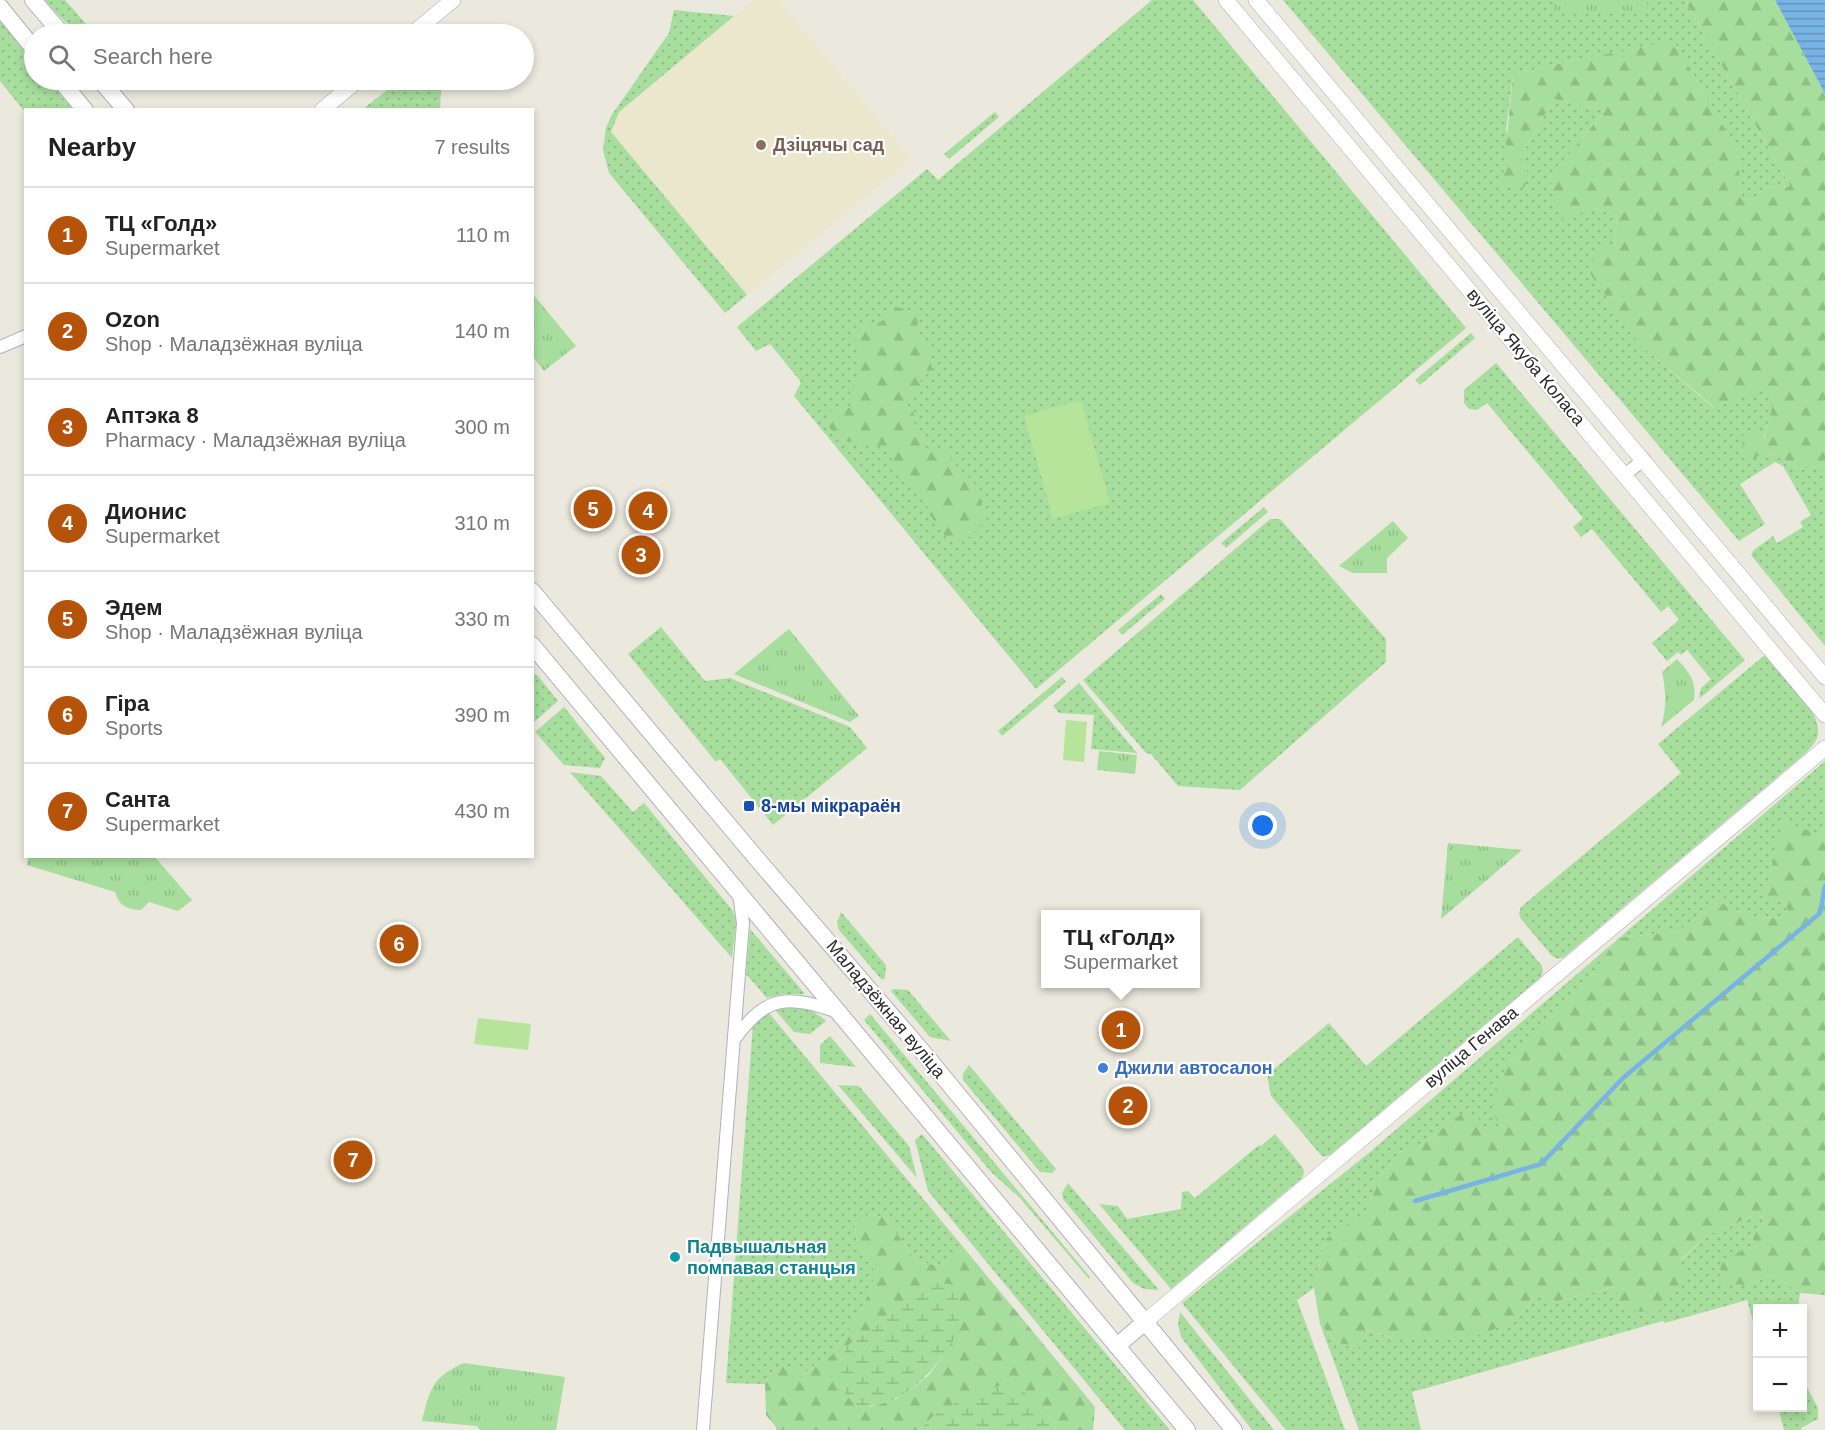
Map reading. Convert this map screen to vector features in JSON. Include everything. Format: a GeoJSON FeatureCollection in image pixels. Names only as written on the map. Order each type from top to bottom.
{"type":"FeatureCollection","features":[{"type":"Feature","properties":{"kind":"main road"},"geometry":{"type":"LineString","coordinates":[[33,0],[53,24]]}},
{"type":"Feature","properties":{"kind":"main road"},"geometry":{"type":"LineString","coordinates":[[0,7],[24,37]]}},
{"type":"Feature","properties":{"kind":"main road"},"geometry":{"type":"LineString","coordinates":[[68,90],[83,108]]}},
{"type":"Feature","properties":{"kind":"main road"},"geometry":{"type":"LineString","coordinates":[[109,90],[124,108]]}},
{"type":"Feature","properties":{"kind":"main road","name":"Маладзёжная вуліца"},"geometry":{"type":"LineString","coordinates":[[534,593],[922,1051],[1234,1430]]}},
{"type":"Feature","properties":{"kind":"main road"},"geometry":{"type":"LineString","coordinates":[[534,647],[1187,1430]]}},
{"type":"Feature","properties":{"kind":"main road","name":"вуліца Генава"},"geometry":{"type":"LineString","coordinates":[[1117,1346],[1146,1322]]}},
{"type":"Feature","properties":{"kind":"street"},"geometry":{"type":"LineString","coordinates":[[424,24],[453,0]]}},
{"type":"Feature","properties":{"kind":"street","name":"вуліца Якуба Коласа"},"geometry":{"type":"LineString","coordinates":[[1226,0],[1825,715]]}},
{"type":"Feature","properties":{"kind":"street","name":"вуліца Якуба Коласа"},"geometry":{"type":"LineString","coordinates":[[1256,0],[1825,677]]}},
{"type":"Feature","properties":{"kind":"street"},"geometry":{"type":"LineString","coordinates":[[324,108],[346,90]]}},
{"type":"Feature","properties":{"kind":"street"},"geometry":{"type":"LineString","coordinates":[[1381,183],[1398,169]]}},
{"type":"Feature","properties":{"kind":"street"},"geometry":{"type":"LineString","coordinates":[[0,347],[24,337]]}},
{"type":"Feature","properties":{"kind":"street"},"geometry":{"type":"LineString","coordinates":[[1625,475],[1644,459]]}},
{"type":"Feature","properties":{"kind":"street","name":"вуліца Генава"},"geometry":{"type":"LineString","coordinates":[[1146,1322],[1825,748]]}},
{"type":"Feature","properties":{"kind":"street"},"geometry":{"type":"LineString","coordinates":[[703,1430],[743,923],[739,893]]}},
{"type":"Feature","properties":{"kind":"street"},"geometry":{"type":"LineString","coordinates":[[735,1038],[751,1018],[768,1006],[786,1001],[804,1001],[838,1012]]}},
{"type":"Feature","properties":{"kind":"shaded area","name":"Дзіцячы сад"},"geometry":{"type":"Polygon","coordinates":[[[754,0],[778,0],[911,159],[747,295],[610,132],[619,112],[754,0]]]}},
{"type":"Feature","properties":{"kind":"green space"},"geometry":{"type":"Polygon","coordinates":[[[45,0],[65,0],[86,24],[68,24],[45,0]]]}},
{"type":"Feature","properties":{"kind":"green space"},"geometry":{"type":"Polygon","coordinates":[[[1152,0],[1193,0],[1466,328],[1036,689],[794,396],[801,382],[770,344],[756,351],[737,327],[927,169],[938,180],[1152,0]]]}},
{"type":"Feature","properties":{"kind":"green space"},"geometry":{"type":"Polygon","coordinates":[[[1283,0],[1687,0],[1688,6],[1790,186],[1764,188],[1753,200],[1742,198],[1737,150],[1674,42],[1575,60],[1513,75],[1506,131],[1528,174],[1521,156],[1554,99],[1605,111],[1549,177],[1563,222],[1591,207],[1617,216],[1615,248],[1638,343],[1713,407],[1761,389],[1776,396],[1763,439],[1762,453],[1777,456],[1800,469],[1825,466],[1825,646],[1751,555],[1754,550],[1773,536],[1777,543],[1803,527],[1800,522],[1811,515],[1783,466],[1775,462],[1740,484],[1765,524],[1739,541],[1283,0]]]}},
{"type":"Feature","properties":{"kind":"green space"},"geometry":{"type":"Polygon","coordinates":[[[1554,0],[1647,0],[1647,14],[1553,12],[1554,0]]]}},
{"type":"Feature","properties":{"kind":"green space"},"geometry":{"type":"Polygon","coordinates":[[[1687,0],[1775,0],[1825,94],[1825,466],[1800,469],[1777,456],[1763,453],[1754,459],[1743,449],[1742,436],[1748,431],[1764,438],[1775,396],[1761,389],[1714,407],[1638,343],[1589,272],[1597,248],[1615,248],[1617,216],[1591,207],[1563,223],[1549,177],[1605,111],[1554,99],[1521,156],[1528,174],[1524,188],[1502,185],[1513,75],[1575,60],[1674,41],[1737,150],[1742,198],[1753,200],[1764,188],[1790,186],[1688,6],[1687,0]]]}},
{"type":"Feature","properties":{"kind":"green space"},"geometry":{"type":"Polygon","coordinates":[[[674,10],[734,16],[619,112],[611,132],[747,295],[725,313],[609,173],[603,150],[606,128],[611,116],[669,33],[674,10]]]}},
{"type":"Feature","properties":{"kind":"green space"},"geometry":{"type":"Polygon","coordinates":[[[0,20],[24,50],[24,90],[56,90],[71,108],[24,108],[24,111],[0,81],[0,20]]]}},
{"type":"Feature","properties":{"kind":"green space"},"geometry":{"type":"Polygon","coordinates":[[[387,90],[441,90],[440,108],[364,108],[387,90]]]}},
{"type":"Feature","properties":{"kind":"green space"},"geometry":{"type":"Polygon","coordinates":[[[995,112],[999,117],[949,159],[944,154],[995,112]]]}},
{"type":"Feature","properties":{"kind":"green space"},"geometry":{"type":"Polygon","coordinates":[[[534,295],[576,346],[544,371],[534,358],[534,295]]]}},
{"type":"Feature","properties":{"kind":"green space"},"geometry":{"type":"Polygon","coordinates":[[[892,306],[916,312],[920,340],[928,343],[932,371],[921,378],[920,394],[909,400],[907,410],[914,413],[915,431],[924,436],[926,451],[943,448],[962,473],[974,481],[987,519],[970,537],[948,540],[928,512],[926,499],[909,478],[903,479],[885,447],[841,440],[825,423],[832,408],[854,408],[849,394],[858,370],[858,355],[851,330],[885,319],[885,312],[892,306]]]}},
{"type":"Feature","properties":{"kind":"green space"},"geometry":{"type":"Polygon","coordinates":[[[1471,333],[1475,338],[1420,385],[1415,380],[1471,333]]]}},
{"type":"Feature","properties":{"kind":"green space"},"geometry":{"type":"Polygon","coordinates":[[[1496,363],[1745,660],[1699,699],[1701,688],[1711,679],[1687,650],[1681,655],[1678,652],[1667,661],[1652,643],[1679,620],[1668,606],[1661,612],[1592,529],[1581,537],[1573,527],[1583,518],[1487,403],[1477,410],[1469,409],[1464,403],[1464,390],[1496,363]]]}},
{"type":"Feature","properties":{"kind":"green space"},"geometry":{"type":"Polygon","coordinates":[[[1081,400],[1110,503],[1053,519],[1024,416],[1081,400]]]}},
{"type":"Feature","properties":{"kind":"green space"},"geometry":{"type":"Polygon","coordinates":[[[1264,507],[1268,512],[1226,548],[1221,543],[1264,507]]]}},
{"type":"Feature","properties":{"kind":"green space"},"geometry":{"type":"Polygon","coordinates":[[[1270,519],[1280,519],[1386,639],[1386,662],[1240,790],[1178,786],[1151,754],[1146,753],[1083,680],[1270,519]]]}},
{"type":"Feature","properties":{"kind":"green space"},"geometry":{"type":"Polygon","coordinates":[[[1393,521],[1408,538],[1387,558],[1387,573],[1353,573],[1339,566],[1393,521]]]}},
{"type":"Feature","properties":{"kind":"green space"},"geometry":{"type":"Polygon","coordinates":[[[1161,594],[1165,599],[1122,635],[1118,630],[1161,594]]]}},
{"type":"Feature","properties":{"kind":"green space"},"geometry":{"type":"Polygon","coordinates":[[[661,627],[705,681],[730,678],[850,727],[867,748],[773,825],[720,759],[716,762],[628,654],[661,627]]]}},
{"type":"Feature","properties":{"kind":"green space"},"geometry":{"type":"Polygon","coordinates":[[[789,629],[859,716],[850,722],[734,674],[789,629]]]}},
{"type":"Feature","properties":{"kind":"green space"},"geometry":{"type":"Polygon","coordinates":[[[1766,654],[1798,690],[1813,712],[1818,732],[1814,743],[1807,752],[1564,957],[1558,959],[1552,956],[1521,919],[1519,913],[1521,907],[1681,773],[1658,744],[1766,654]]]}},
{"type":"Feature","properties":{"kind":"green space"},"geometry":{"type":"Polygon","coordinates":[[[1677,659],[1691,677],[1695,693],[1694,700],[1661,727],[1665,700],[1662,672],[1677,659]]]}},
{"type":"Feature","properties":{"kind":"green space"},"geometry":{"type":"Polygon","coordinates":[[[534,674],[538,676],[558,701],[534,722],[534,674]]]}},
{"type":"Feature","properties":{"kind":"green space"},"geometry":{"type":"Polygon","coordinates":[[[1062,677],[1066,682],[1002,736],[998,731],[1062,677]]]}},
{"type":"Feature","properties":{"kind":"green space"},"geometry":{"type":"Polygon","coordinates":[[[1079,683],[1137,753],[1091,749],[1094,715],[1059,713],[1053,706],[1079,683]]]}},
{"type":"Feature","properties":{"kind":"green space"},"geometry":{"type":"Polygon","coordinates":[[[564,707],[605,758],[600,768],[564,765],[535,732],[564,707]]]}},
{"type":"Feature","properties":{"kind":"green space"},"geometry":{"type":"Polygon","coordinates":[[[1066,720],[1087,722],[1084,762],[1063,760],[1066,720]]]}},
{"type":"Feature","properties":{"kind":"green space"},"geometry":{"type":"Polygon","coordinates":[[[1099,751],[1137,755],[1135,774],[1097,770],[1099,751]]]}},
{"type":"Feature","properties":{"kind":"green space"},"geometry":{"type":"Polygon","coordinates":[[[1825,761],[1825,827],[1764,900],[1785,902],[1791,917],[1754,918],[1719,902],[1678,931],[1619,938],[1825,761]]]}},
{"type":"Feature","properties":{"kind":"green space"},"geometry":{"type":"Polygon","coordinates":[[[570,772],[601,776],[633,812],[644,803],[733,911],[736,922],[732,958],[570,772]]]}},
{"type":"Feature","properties":{"kind":"green space"},"geometry":{"type":"Polygon","coordinates":[[[1783,822],[1819,834],[1825,827],[1825,1295],[1800,1293],[1773,1275],[1747,1285],[1719,1283],[1721,1264],[1742,1250],[1758,1250],[1752,1237],[1761,1226],[1764,1217],[1753,1215],[1709,1234],[1681,1259],[1685,1278],[1658,1312],[1624,1311],[1614,1287],[1554,1302],[1536,1294],[1516,1318],[1482,1335],[1393,1338],[1365,1329],[1361,1347],[1338,1343],[1320,1324],[1314,1288],[1326,1239],[1368,1210],[1379,1178],[1400,1152],[1420,1146],[1461,1114],[1479,1118],[1481,1134],[1499,1128],[1492,1108],[1496,1087],[1510,1059],[1579,992],[1618,938],[1678,931],[1719,902],[1754,918],[1790,917],[1785,902],[1763,901],[1783,822]]]}},
{"type":"Feature","properties":{"kind":"green space"},"geometry":{"type":"Polygon","coordinates":[[[1448,843],[1522,850],[1441,919],[1448,843]]]}},
{"type":"Feature","properties":{"kind":"green space"},"geometry":{"type":"Polygon","coordinates":[[[28,858],[156,858],[192,900],[178,911],[149,902],[141,910],[132,909],[121,903],[115,892],[27,865],[28,858]]]}},
{"type":"Feature","properties":{"kind":"green space"},"geometry":{"type":"Polygon","coordinates":[[[841,912],[886,965],[885,978],[882,980],[839,930],[837,923],[841,912]]]}},
{"type":"Feature","properties":{"kind":"green space"},"geometry":{"type":"Polygon","coordinates":[[[750,929],[805,994],[783,994],[767,998],[746,974],[750,929]]]}},
{"type":"Feature","properties":{"kind":"green space"},"geometry":{"type":"Polygon","coordinates":[[[1518,937],[1542,966],[1541,977],[1330,1155],[1324,1157],[1320,1154],[1271,1096],[1267,1075],[1329,1023],[1366,1066],[1518,937]]]}},
{"type":"Feature","properties":{"kind":"green space"},"geometry":{"type":"Polygon","coordinates":[[[1616,940],[1579,992],[1510,1059],[1500,1128],[1481,1134],[1461,1114],[1420,1146],[1400,1152],[1379,1178],[1368,1210],[1326,1239],[1314,1288],[1297,1300],[1345,1430],[1286,1430],[1182,1303],[1370,1152],[1616,940]]]}},
{"type":"Feature","properties":{"kind":"green space"},"geometry":{"type":"Polygon","coordinates":[[[894,989],[908,990],[951,1041],[930,1037],[891,991],[894,989]]]}},
{"type":"Feature","properties":{"kind":"green space"},"geometry":{"type":"Polygon","coordinates":[[[788,1007],[808,1010],[826,1021],[810,1034],[794,1032],[775,1010],[788,1007]]]}},
{"type":"Feature","properties":{"kind":"green space"},"geometry":{"type":"Polygon","coordinates":[[[769,1013],[964,1248],[942,1266],[917,1262],[886,1218],[869,1214],[855,1225],[857,1244],[876,1273],[862,1310],[832,1355],[803,1374],[775,1367],[765,1384],[726,1383],[753,1024],[769,1013]]]}},
{"type":"Feature","properties":{"kind":"green space"},"geometry":{"type":"Polygon","coordinates":[[[870,1014],[1090,1277],[1089,1279],[1020,1198],[991,1172],[864,1020],[870,1014]]]}},
{"type":"Feature","properties":{"kind":"green space"},"geometry":{"type":"Polygon","coordinates":[[[478,1018],[531,1024],[528,1050],[474,1044],[478,1018]]]}},
{"type":"Feature","properties":{"kind":"green space"},"geometry":{"type":"Polygon","coordinates":[[[830,1036],[856,1067],[820,1063],[820,1045],[830,1036]]]}},
{"type":"Feature","properties":{"kind":"green space"},"geometry":{"type":"Polygon","coordinates":[[[969,1065],[1056,1169],[1052,1173],[1040,1172],[963,1080],[963,1074],[969,1065]]]}},
{"type":"Feature","properties":{"kind":"green space"},"geometry":{"type":"Polygon","coordinates":[[[838,1085],[859,1086],[909,1146],[917,1178],[838,1085]]]}},
{"type":"Feature","properties":{"kind":"green space"},"geometry":{"type":"Polygon","coordinates":[[[922,1134],[1170,1430],[1125,1430],[928,1191],[915,1140],[922,1134]]]}},
{"type":"Feature","properties":{"kind":"green space"},"geometry":{"type":"Polygon","coordinates":[[[1275,1134],[1303,1168],[1302,1178],[1171,1289],[1099,1204],[1118,1206],[1127,1219],[1181,1209],[1182,1192],[1188,1191],[1195,1198],[1275,1134]]]}},
{"type":"Feature","properties":{"kind":"green space"},"geometry":{"type":"Polygon","coordinates":[[[1068,1183],[1159,1290],[1144,1289],[1133,1283],[1063,1199],[1062,1193],[1068,1183]]]}},
{"type":"Feature","properties":{"kind":"green space"},"geometry":{"type":"Polygon","coordinates":[[[869,1214],[886,1218],[917,1262],[942,1266],[964,1248],[1095,1407],[1093,1430],[1054,1430],[1056,1421],[1029,1405],[1022,1387],[942,1409],[918,1430],[776,1430],[766,1415],[765,1384],[775,1367],[793,1367],[803,1374],[832,1355],[862,1310],[876,1273],[857,1244],[855,1225],[869,1214]],[[940,1283],[847,1346],[839,1363],[870,1407],[896,1399],[914,1387],[929,1375],[943,1356],[940,1283]]]}},
{"type":"Feature","properties":{"kind":"green space"},"geometry":{"type":"Polygon","coordinates":[[[1753,1215],[1764,1217],[1761,1226],[1752,1237],[1758,1250],[1747,1285],[1773,1275],[1800,1293],[1799,1304],[1753,1304],[1753,1321],[1747,1300],[1665,1323],[1663,1321],[1412,1392],[1421,1430],[1359,1430],[1320,1324],[1338,1343],[1361,1347],[1364,1329],[1393,1338],[1516,1318],[1536,1294],[1554,1302],[1615,1287],[1681,1260],[1709,1234],[1753,1215]]]}},
{"type":"Feature","properties":{"kind":"green space"},"geometry":{"type":"Polygon","coordinates":[[[926,1283],[951,1284],[954,1289],[961,1311],[956,1336],[931,1371],[910,1390],[884,1403],[856,1406],[844,1392],[840,1379],[839,1363],[847,1346],[899,1310],[915,1289],[926,1283]]]}},
{"type":"Feature","properties":{"kind":"green space"},"geometry":{"type":"Polygon","coordinates":[[[1180,1312],[1274,1430],[1252,1430],[1181,1337],[1178,1325],[1180,1312]]]}},
{"type":"Feature","properties":{"kind":"green space"},"geometry":{"type":"Polygon","coordinates":[[[464,1363],[565,1377],[556,1430],[480,1430],[477,1426],[422,1421],[427,1400],[434,1385],[445,1373],[464,1363]]]}},
{"type":"Feature","properties":{"kind":"green space"},"geometry":{"type":"Polygon","coordinates":[[[1006,1383],[1022,1386],[1030,1405],[1056,1421],[1054,1430],[918,1430],[942,1409],[1006,1383]]]}},
{"type":"Feature","properties":{"kind":"green space"},"geometry":{"type":"Polygon","coordinates":[[[1807,1387],[1818,1408],[1818,1419],[1801,1430],[1784,1430],[1779,1412],[1807,1412],[1807,1387]]]}},
{"type":"Feature","properties":{"kind":"water"},"geometry":{"type":"Polygon","coordinates":[[[1775,0],[1825,0],[1825,94],[1775,0]]]}},
{"type":"Feature","properties":{"kind":"waterway"},"geometry":{"type":"LineString","coordinates":[[1415,1201],[1541,1164],[1623,1078],[1820,913],[1825,886]]}},
{"type":"Feature","properties":{"kind":"place","name":"Дзіцячы сад"},"geometry":{"type":"Point","coordinates":[761,145]}},
{"type":"Feature","properties":{"kind":"place","name":"Эдем"},"geometry":{"type":"Point","coordinates":[593,509]}},
{"type":"Feature","properties":{"kind":"place","name":"Дионис"},"geometry":{"type":"Point","coordinates":[648,511]}},
{"type":"Feature","properties":{"kind":"place","name":"Аптэка 8"},"geometry":{"type":"Point","coordinates":[641,555]}},
{"type":"Feature","properties":{"kind":"place","name":"8-мы мікрараён"},"geometry":{"type":"Point","coordinates":[749,806]}},
{"type":"Feature","properties":{"kind":"place","name":"Гіра"},"geometry":{"type":"Point","coordinates":[399,944]}},
{"type":"Feature","properties":{"kind":"place","name":"ТЦ «Голд»"},"geometry":{"type":"Point","coordinates":[1121,1030]}},
{"type":"Feature","properties":{"kind":"place","name":"Джили автосалон"},"geometry":{"type":"Point","coordinates":[1103,1068]}},
{"type":"Feature","properties":{"kind":"place","name":"Ozon"},"geometry":{"type":"Point","coordinates":[1128,1106]}},
{"type":"Feature","properties":{"kind":"place","name":"Санта"},"geometry":{"type":"Point","coordinates":[353,1160]}},
{"type":"Feature","properties":{"kind":"place","name":"Падвышальная помпавая станцыя"},"geometry":{"type":"Point","coordinates":[675,1257]}}]}
